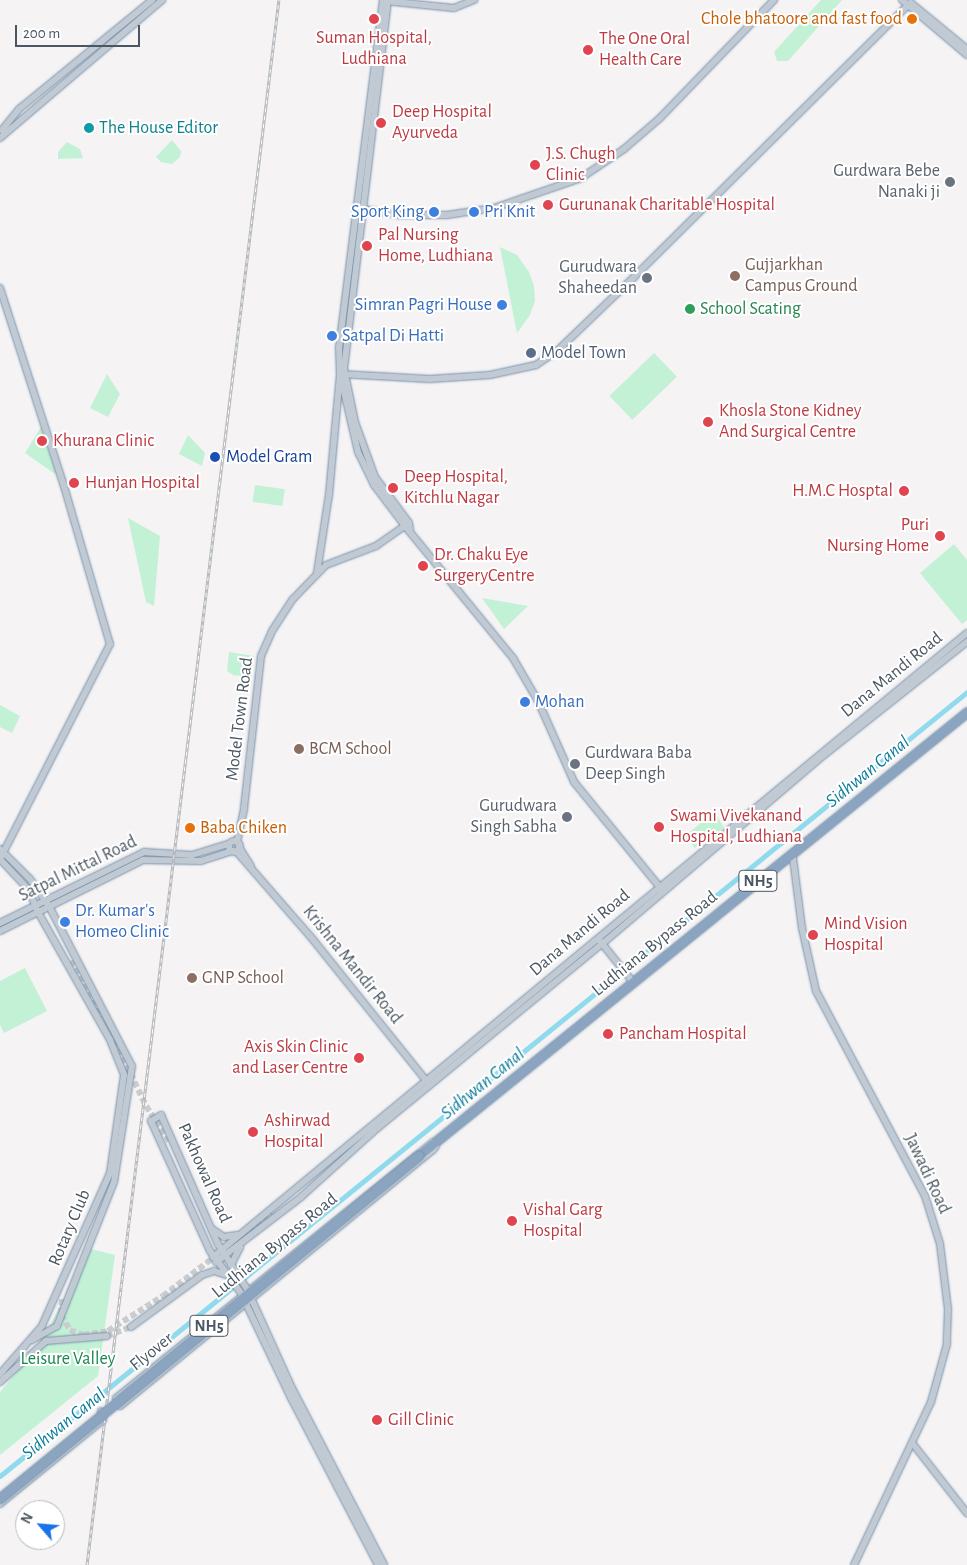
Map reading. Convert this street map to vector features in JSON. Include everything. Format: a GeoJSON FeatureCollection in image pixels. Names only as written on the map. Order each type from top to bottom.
{"type":"FeatureCollection","features":[{"type":"Feature","properties":{"kind":"highway","name":"Ludhiana Bypass Road"},"geometry":{"type":"LineString","coordinates":[[434,1144],[631,979],[967,712]]}},
{"type":"Feature","properties":{"kind":"highway","name":"Ludhiana Bypass Road"},"geometry":{"type":"LineString","coordinates":[[434,1144],[967,718]]}},
{"type":"Feature","properties":{"kind":"highway","name":"Flyover"},"geometry":{"type":"LineString","coordinates":[[0,1498],[434,1144]]}},
{"type":"Feature","properties":{"kind":"street"},"geometry":{"type":"LineString","coordinates":[[0,133],[19,109],[152,0]]}},
{"type":"Feature","properties":{"kind":"street"},"geometry":{"type":"LineString","coordinates":[[0,138],[162,0]]}},
{"type":"Feature","properties":{"kind":"street"},"geometry":{"type":"LineString","coordinates":[[317,573],[329,495],[386,0],[454,8],[474,0]]}},
{"type":"Feature","properties":{"kind":"street"},"geometry":{"type":"LineString","coordinates":[[361,209],[399,215],[447,215],[494,208],[580,178],[624,150],[660,118],[774,0]]}},
{"type":"Feature","properties":{"kind":"street"},"geometry":{"type":"LineString","coordinates":[[902,0],[909,3],[967,49]]}},
{"type":"Feature","properties":{"kind":"street"},"geometry":{"type":"LineString","coordinates":[[342,374],[439,378],[490,375],[536,365],[558,350],[634,278],[909,3]]}},
{"type":"Feature","properties":{"kind":"street"},"geometry":{"type":"LineString","coordinates":[[909,3],[967,55]]}},
{"type":"Feature","properties":{"kind":"street"},"geometry":{"type":"LineString","coordinates":[[0,288],[64,486],[110,644],[1,855]]}},
{"type":"Feature","properties":{"kind":"street"},"geometry":{"type":"LineString","coordinates":[[342,374],[362,445],[375,477],[408,526],[513,658],[538,701],[574,782],[662,889]]}},
{"type":"Feature","properties":{"kind":"street","name":"Model Town Road"},"geometry":{"type":"LineString","coordinates":[[236,848],[244,808],[261,656],[280,618],[317,573],[340,557],[376,546],[408,526]]}},
{"type":"Feature","properties":{"kind":"street","name":"Dana Mandi Road"},"geometry":{"type":"LineString","coordinates":[[219,1255],[242,1233],[428,1083],[597,938],[662,889],[967,633]]}},
{"type":"Feature","properties":{"kind":"street"},"geometry":{"type":"LineString","coordinates":[[213,1236],[219,1255],[242,1244],[326,1174],[428,1083],[602,944],[662,889],[823,756],[967,642]]}},
{"type":"Feature","properties":{"kind":"street","name":"Satpal Mittal Road"},"geometry":{"type":"LineString","coordinates":[[47,904],[144,852],[192,855],[229,844],[236,848]]}},
{"type":"Feature","properties":{"kind":"street"},"geometry":{"type":"LineString","coordinates":[[1,855],[29,890],[37,909],[143,860],[201,861],[236,848]]}},
{"type":"Feature","properties":{"kind":"street","name":"Krishna Mandir Road"},"geometry":{"type":"LineString","coordinates":[[236,848],[428,1083]]}},
{"type":"Feature","properties":{"kind":"street"},"geometry":{"type":"LineString","coordinates":[[1,855],[47,904],[132,1066],[125,1088],[118,1172],[110,1195],[56,1326],[29,1341]]}},
{"type":"Feature","properties":{"kind":"street","name":"Jawadi Road"},"geometry":{"type":"LineString","coordinates":[[793,858],[808,960],[819,1000],[916,1178],[931,1210],[940,1244],[948,1334],[931,1402],[913,1444],[854,1565]]}},
{"type":"Feature","properties":{"kind":"street","name":"Satpal Mittal Road"},"geometry":{"type":"LineString","coordinates":[[0,923],[37,909]]}},
{"type":"Feature","properties":{"kind":"street","name":"Satpal Mittal Road"},"geometry":{"type":"LineString","coordinates":[[0,931],[37,909]]}},
{"type":"Feature","properties":{"kind":"street","name":"Rotary Club"},"geometry":{"type":"LineString","coordinates":[[0,1374],[42,1326],[58,1294],[112,1164],[125,1088],[124,1075],[110,1040],[37,909]]}},
{"type":"Feature","properties":{"kind":"street"},"geometry":{"type":"LineString","coordinates":[[597,938],[631,979]]}},
{"type":"Feature","properties":{"kind":"street","name":"Pakhowal Road"},"geometry":{"type":"LineString","coordinates":[[244,1292],[228,1277],[219,1255],[151,1121],[161,1115],[211,1228],[219,1255],[231,1264],[292,1388],[384,1565]]}},
{"type":"Feature","properties":{"kind":"street","name":"Ludhiana Bypass Road"},"geometry":{"type":"LineString","coordinates":[[434,1144],[120,1406],[116,1398],[244,1292],[434,1144]]}},
{"type":"Feature","properties":{"kind":"street"},"geometry":{"type":"LineString","coordinates":[[62,1299],[114,1174],[112,1164]]}},
{"type":"Feature","properties":{"kind":"street"},"geometry":{"type":"LineString","coordinates":[[311,1179],[318,1172],[326,1174]]}},
{"type":"Feature","properties":{"kind":"street"},"geometry":{"type":"LineString","coordinates":[[211,1228],[224,1237],[242,1233]]}},
{"type":"Feature","properties":{"kind":"street"},"geometry":{"type":"LineString","coordinates":[[231,1264],[242,1244]]}},
{"type":"Feature","properties":{"kind":"street"},"geometry":{"type":"LineString","coordinates":[[131,1326],[202,1275],[214,1272],[228,1277]]}},
{"type":"Feature","properties":{"kind":"street","name":"Pakhowal Road"},"geometry":{"type":"LineString","coordinates":[[249,1300],[291,1398],[378,1565]]}},
{"type":"Feature","properties":{"kind":"street"},"geometry":{"type":"LineString","coordinates":[[0,1382],[46,1341],[107,1336]]}},
{"type":"Feature","properties":{"kind":"street"},"geometry":{"type":"LineString","coordinates":[[0,1493],[101,1410],[103,1420],[0,1504]]}},
{"type":"Feature","properties":{"kind":"street"},"geometry":{"type":"LineString","coordinates":[[913,1444],[967,1513]]}},
{"type":"Feature","properties":{"kind":"green space"},"geometry":{"type":"Polygon","coordinates":[[[821,0],[842,0],[788,61],[777,61],[774,52],[821,0]]]}},
{"type":"Feature","properties":{"kind":"green space"},"geometry":{"type":"Polygon","coordinates":[[[172,140],[181,151],[180,157],[172,164],[161,162],[156,157],[172,140]]]}},
{"type":"Feature","properties":{"kind":"green space"},"geometry":{"type":"Polygon","coordinates":[[[67,142],[80,149],[83,158],[58,159],[58,152],[67,142]]]}},
{"type":"Feature","properties":{"kind":"green space"},"geometry":{"type":"Polygon","coordinates":[[[500,247],[517,255],[529,272],[534,286],[535,301],[530,315],[517,333],[500,247]]]}},
{"type":"Feature","properties":{"kind":"green space"},"geometry":{"type":"Polygon","coordinates":[[[654,353],[677,377],[632,420],[609,396],[654,353]]]}},
{"type":"Feature","properties":{"kind":"green space"},"geometry":{"type":"Polygon","coordinates":[[[107,374],[120,394],[108,417],[90,408],[107,374]]]}},
{"type":"Feature","properties":{"kind":"green space"},"geometry":{"type":"Polygon","coordinates":[[[41,427],[56,472],[55,474],[25,453],[41,427]]]}},
{"type":"Feature","properties":{"kind":"green space"},"geometry":{"type":"Polygon","coordinates":[[[188,435],[205,453],[202,466],[179,454],[188,435]]]}},
{"type":"Feature","properties":{"kind":"green space"},"geometry":{"type":"Polygon","coordinates":[[[255,485],[285,489],[282,506],[253,502],[255,485]]]}},
{"type":"Feature","properties":{"kind":"green space"},"geometry":{"type":"Polygon","coordinates":[[[128,518],[160,536],[154,606],[146,602],[128,518]]]}},
{"type":"Feature","properties":{"kind":"green space"},"geometry":{"type":"Polygon","coordinates":[[[954,544],[967,560],[967,620],[962,624],[920,573],[954,544]]]}},
{"type":"Feature","properties":{"kind":"green space"},"geometry":{"type":"Polygon","coordinates":[[[482,598],[528,606],[504,629],[482,598]]]}},
{"type":"Feature","properties":{"kind":"green space"},"geometry":{"type":"Polygon","coordinates":[[[229,652],[254,656],[251,677],[233,675],[227,671],[229,652]]]}},
{"type":"Feature","properties":{"kind":"green space"},"geometry":{"type":"Polygon","coordinates":[[[0,705],[20,716],[12,733],[0,727],[0,705]]]}},
{"type":"Feature","properties":{"kind":"green space"},"geometry":{"type":"Polygon","coordinates":[[[714,812],[724,827],[695,848],[685,836],[714,812]]]}},
{"type":"Feature","properties":{"kind":"green space"},"geometry":{"type":"Polygon","coordinates":[[[25,968],[47,1011],[4,1033],[0,1025],[0,981],[25,968]]]}},
{"type":"Feature","properties":{"kind":"green space","name":"Leisure Valley"},"geometry":{"type":"Polygon","coordinates":[[[91,1249],[115,1255],[98,1376],[0,1455],[0,1392],[38,1347],[91,1249]]]}},
{"type":"Feature","properties":{"kind":"waterway","name":"Sidhwan Canal"},"geometry":{"type":"LineString","coordinates":[[0,1476],[967,692]]}},
{"type":"Feature","properties":{"kind":"tunnel"},"geometry":{"type":"LineString","coordinates":[[72,960],[103,1016]]}},
{"type":"Feature","properties":{"kind":"tunnel"},"geometry":{"type":"LineString","coordinates":[[115,1041],[146,1106],[171,1144]]}},
{"type":"Feature","properties":{"kind":"tunnel"},"geometry":{"type":"LineString","coordinates":[[62,1299],[61,1315],[70,1330],[83,1335],[108,1331],[163,1296],[272,1213]]}},
{"type":"Feature","properties":{"kind":"tunnel"},"geometry":{"type":"LineString","coordinates":[[107,1336],[131,1327]]}},
{"type":"Feature","properties":{"kind":"railway"},"geometry":{"type":"LineString","coordinates":[[87,1565],[279,0]]}},
{"type":"Feature","properties":{"kind":"place","name":"Suman Hospital, Ludhiana"},"geometry":{"type":"Point","coordinates":[374,19]}},
{"type":"Feature","properties":{"kind":"place","name":"Chole bhatoore and fast food"},"geometry":{"type":"Point","coordinates":[912,19]}},
{"type":"Feature","properties":{"kind":"place","name":"The One Oral Health Care"},"geometry":{"type":"Point","coordinates":[588,50]}},
{"type":"Feature","properties":{"kind":"place","name":"Deep Hospital Ayurveda"},"geometry":{"type":"Point","coordinates":[381,123]}},
{"type":"Feature","properties":{"kind":"place","name":"The House Editor"},"geometry":{"type":"Point","coordinates":[89,128]}},
{"type":"Feature","properties":{"kind":"place","name":"J.S. Chugh Clinic"},"geometry":{"type":"Point","coordinates":[535,165]}},
{"type":"Feature","properties":{"kind":"place","name":"Gurdwara Bebe Nanaki ji"},"geometry":{"type":"Point","coordinates":[950,182]}},
{"type":"Feature","properties":{"kind":"place","name":"Gurunanak Charitable Hospital"},"geometry":{"type":"Point","coordinates":[548,205]}},
{"type":"Feature","properties":{"kind":"place","name":"Sport King"},"geometry":{"type":"Point","coordinates":[434,212]}},
{"type":"Feature","properties":{"kind":"place","name":"Pri Knit"},"geometry":{"type":"Point","coordinates":[474,212]}},
{"type":"Feature","properties":{"kind":"place","name":"Pal Nursing Home, Ludhiana"},"geometry":{"type":"Point","coordinates":[367,246]}},
{"type":"Feature","properties":{"kind":"place","name":"Gujjarkhan Campus Ground"},"geometry":{"type":"Point","coordinates":[735,276]}},
{"type":"Feature","properties":{"kind":"place","name":"Gurudwara Shaheedan"},"geometry":{"type":"Point","coordinates":[647,278]}},
{"type":"Feature","properties":{"kind":"place","name":"Simran Pagri House"},"geometry":{"type":"Point","coordinates":[502,305]}},
{"type":"Feature","properties":{"kind":"place","name":"School Scating"},"geometry":{"type":"Point","coordinates":[690,309]}},
{"type":"Feature","properties":{"kind":"place","name":"Satpal Di Hatti"},"geometry":{"type":"Point","coordinates":[332,336]}},
{"type":"Feature","properties":{"kind":"place","name":"Model Town"},"geometry":{"type":"Point","coordinates":[531,353]}},
{"type":"Feature","properties":{"kind":"place","name":"Khosla Stone Kidney And Surgical Centre"},"geometry":{"type":"Point","coordinates":[708,422]}},
{"type":"Feature","properties":{"kind":"place","name":"Khurana Clinic"},"geometry":{"type":"Point","coordinates":[42,441]}},
{"type":"Feature","properties":{"kind":"place","name":"Model Gram"},"geometry":{"type":"Point","coordinates":[215,457]}},
{"type":"Feature","properties":{"kind":"place","name":"Hunjan Hospital"},"geometry":{"type":"Point","coordinates":[74,483]}},
{"type":"Feature","properties":{"kind":"place","name":"Deep Hospital, Kitchlu Nagar"},"geometry":{"type":"Point","coordinates":[393,488]}},
{"type":"Feature","properties":{"kind":"place","name":"H.M.C Hosptal"},"geometry":{"type":"Point","coordinates":[904,491]}},
{"type":"Feature","properties":{"kind":"place","name":"Puri Nursing Home"},"geometry":{"type":"Point","coordinates":[940,536]}},
{"type":"Feature","properties":{"kind":"place","name":"Dr. Chaku Eye SurgeryCentre"},"geometry":{"type":"Point","coordinates":[423,566]}},
{"type":"Feature","properties":{"kind":"place","name":"Mohan"},"geometry":{"type":"Point","coordinates":[525,702]}},
{"type":"Feature","properties":{"kind":"place","name":"BCM School"},"geometry":{"type":"Point","coordinates":[299,749]}},
{"type":"Feature","properties":{"kind":"place","name":"Gurdwara Baba Deep Singh"},"geometry":{"type":"Point","coordinates":[575,764]}},
{"type":"Feature","properties":{"kind":"place","name":"Gurudwara Singh Sabha"},"geometry":{"type":"Point","coordinates":[567,817]}},
{"type":"Feature","properties":{"kind":"place","name":"Swami Vivekanand Hospital, Ludhiana"},"geometry":{"type":"Point","coordinates":[659,827]}},
{"type":"Feature","properties":{"kind":"place","name":"Baba Chiken"},"geometry":{"type":"Point","coordinates":[190,828]}},
{"type":"Feature","properties":{"kind":"place","name":"Dr. Kumar's Homeo Clinic"},"geometry":{"type":"Point","coordinates":[65,922]}},
{"type":"Feature","properties":{"kind":"place","name":"Mind Vision Hospital"},"geometry":{"type":"Point","coordinates":[813,935]}},
{"type":"Feature","properties":{"kind":"place","name":"GNP School"},"geometry":{"type":"Point","coordinates":[192,978]}},
{"type":"Feature","properties":{"kind":"place","name":"Pancham Hospital"},"geometry":{"type":"Point","coordinates":[608,1034]}},
{"type":"Feature","properties":{"kind":"place","name":"Axis Skin Clinic and Laser Centre"},"geometry":{"type":"Point","coordinates":[359,1058]}},
{"type":"Feature","properties":{"kind":"place","name":"Ashirwad Hospital"},"geometry":{"type":"Point","coordinates":[253,1132]}},
{"type":"Feature","properties":{"kind":"place","name":"Vishal Garg Hospital"},"geometry":{"type":"Point","coordinates":[512,1221]}},
{"type":"Feature","properties":{"kind":"place","name":"Gill Clinic"},"geometry":{"type":"Point","coordinates":[377,1420]}}]}
